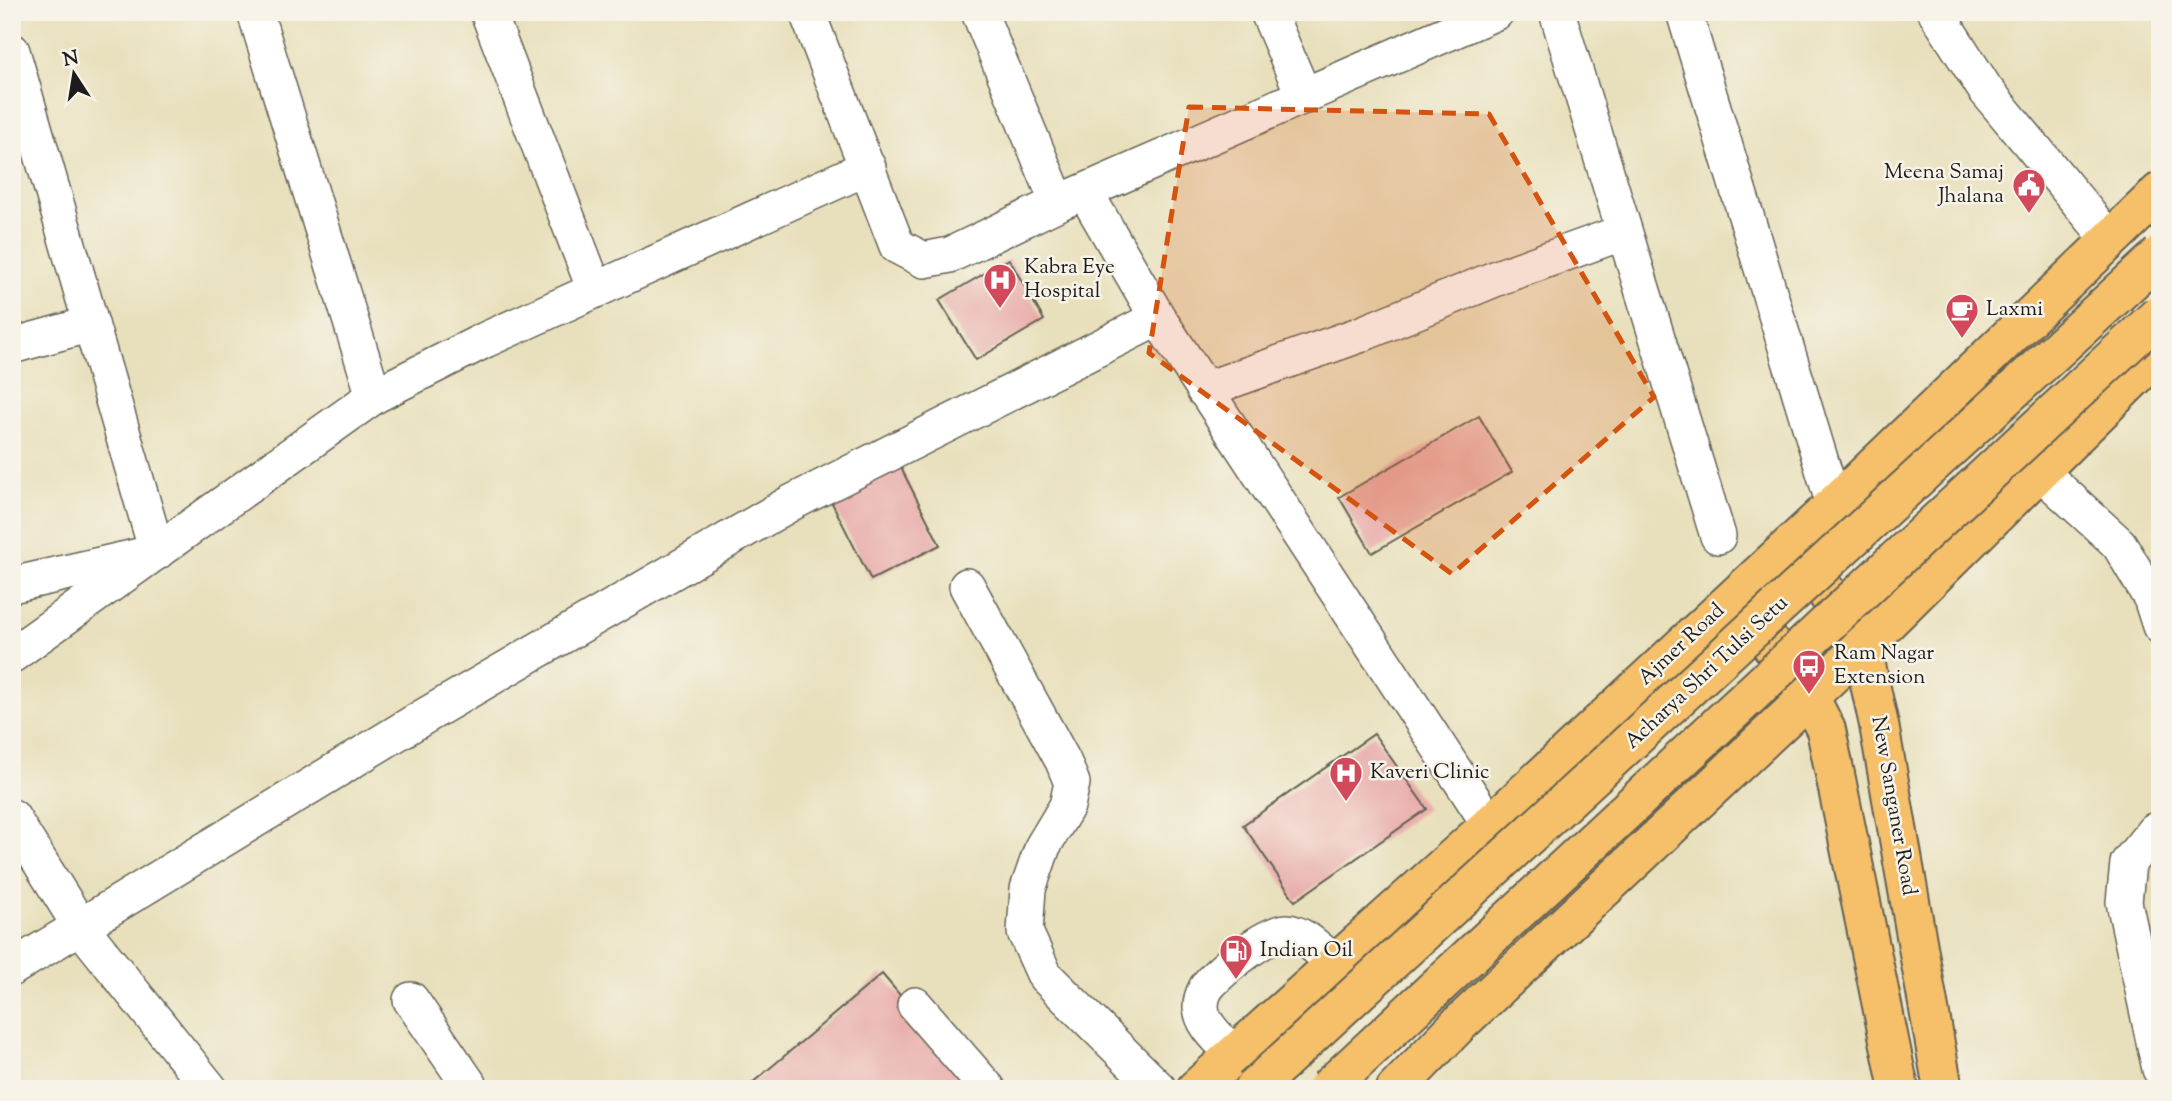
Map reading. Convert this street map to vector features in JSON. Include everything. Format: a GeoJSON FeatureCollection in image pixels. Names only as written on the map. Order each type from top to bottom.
{"type":"FeatureCollection","features":[{"type":"Feature","properties":{"kind":"main road","name":"Ajmer Road"},"geometry":{"type":"LineString","coordinates":[[1196,1089],[1490,825],[1834,505],[2160,192]]}},
{"type":"Feature","properties":{"kind":"main road","name":"Acharya Shri Tulsi Setu"},"geometry":{"type":"LineString","coordinates":[[1253,1089],[2160,255]]}},
{"type":"Feature","properties":{"kind":"main road"},"geometry":{"type":"LineString","coordinates":[[1327,1089],[2160,314]]}},
{"type":"Feature","properties":{"kind":"main road"},"geometry":{"type":"LineString","coordinates":[[1396,1089],[1458,1025],[1862,647],[2160,352]]}},
{"type":"Feature","properties":{"kind":"main road","name":"New Sanganer Road"},"geometry":{"type":"LineString","coordinates":[[1794,542],[1862,647],[1880,725],[1943,1089]]}},
{"type":"Feature","properties":{"kind":"main road"},"geometry":{"type":"LineString","coordinates":[[1735,596],[1809,696],[1826,730],[1899,1089]]}},
{"type":"Feature","properties":{"kind":"street"},"geometry":{"type":"LineString","coordinates":[[255,12],[374,396]]}},
{"type":"Feature","properties":{"kind":"street"},"geometry":{"type":"LineString","coordinates":[[488,12],[595,290]]}},
{"type":"Feature","properties":{"kind":"street"},"geometry":{"type":"LineString","coordinates":[[807,12],[897,246],[924,260],[950,255],[1072,198],[1496,12]]}},
{"type":"Feature","properties":{"kind":"street"},"geometry":{"type":"LineString","coordinates":[[979,12],[1072,198],[1158,318],[1490,825]]}},
{"type":"Feature","properties":{"kind":"street"},"geometry":{"type":"LineString","coordinates":[[1268,12],[1304,96]]}},
{"type":"Feature","properties":{"kind":"street"},"geometry":{"type":"LineString","coordinates":[[1557,12],[1718,536]]}},
{"type":"Feature","properties":{"kind":"street"},"geometry":{"type":"LineString","coordinates":[[1684,12],[1834,505]]}},
{"type":"Feature","properties":{"kind":"street"},"geometry":{"type":"LineString","coordinates":[[1936,12],[1985,89],[2110,240]]}},
{"type":"Feature","properties":{"kind":"street"},"geometry":{"type":"LineString","coordinates":[[12,51],[20,106],[91,324],[157,552]]}},
{"type":"Feature","properties":{"kind":"street"},"geometry":{"type":"LineString","coordinates":[[12,655],[374,396],[485,340],[868,167]]}},
{"type":"Feature","properties":{"kind":"street"},"geometry":{"type":"LineString","coordinates":[[1205,390],[1360,335],[1502,276],[1624,232]]}},
{"type":"Feature","properties":{"kind":"street"},"geometry":{"type":"LineString","coordinates":[[12,968],[425,716],[791,503],[1158,318]]}},
{"type":"Feature","properties":{"kind":"street"},"geometry":{"type":"LineString","coordinates":[[12,346],[91,324]]}},
{"type":"Feature","properties":{"kind":"street"},"geometry":{"type":"LineString","coordinates":[[2038,470],[2119,544],[2151,598],[2160,626]]}},
{"type":"Feature","properties":{"kind":"street"},"geometry":{"type":"LineString","coordinates":[[12,585],[157,552]]}},
{"type":"Feature","properties":{"kind":"street"},"geometry":{"type":"LineString","coordinates":[[967,586],[1063,761],[1072,783],[1067,806],[1043,846],[1028,889],[1025,932],[1045,976],[1159,1089]]}},
{"type":"Feature","properties":{"kind":"street"},"geometry":{"type":"LineString","coordinates":[[12,817],[80,926],[210,1089]]}},
{"type":"Feature","properties":{"kind":"street"},"geometry":{"type":"LineString","coordinates":[[2160,830],[2154,831],[2128,863],[2124,902],[2160,1069]]}},
{"type":"Feature","properties":{"kind":"street"},"geometry":{"type":"LineString","coordinates":[[1234,1055],[1204,1020],[1201,1006],[1203,995],[1216,978],[1263,941],[1287,932],[1300,936],[1336,964]]}},
{"type":"Feature","properties":{"kind":"street"},"geometry":{"type":"LineString","coordinates":[[411,1000],[472,1089]]}},
{"type":"Feature","properties":{"kind":"street"},"geometry":{"type":"LineString","coordinates":[[915,1005],[988,1089]]}},
{"type":"Feature","properties":{"kind":"highlighted area"},"geometry":{"type":"Polygon","coordinates":[[[1189,107],[1489,114],[1654,397],[1452,574],[1149,353],[1189,107]]]}},
{"type":"Feature","properties":{"kind":"building"},"geometry":{"type":"Polygon","coordinates":[[[1009,259],[1044,320],[976,360],[939,300],[1009,259]]]}},
{"type":"Feature","properties":{"kind":"building"},"geometry":{"type":"Polygon","coordinates":[[[1479,416],[1512,472],[1372,553],[1339,497],[1479,416]]]}},
{"type":"Feature","properties":{"kind":"building"},"geometry":{"type":"Polygon","coordinates":[[[897,460],[940,545],[871,580],[828,495],[897,460]]]}},
{"type":"Feature","properties":{"kind":"building"},"geometry":{"type":"Polygon","coordinates":[[[1374,734],[1427,809],[1295,901],[1243,825],[1374,734]]]}},
{"type":"Feature","properties":{"kind":"building"},"geometry":{"type":"Polygon","coordinates":[[[882,974],[972,1080],[962,1089],[745,1089],[882,974]]]}},
{"type":"Feature","properties":{"kind":"place","name":"Meena Samaj Jhalana"},"geometry":{"type":"Point","coordinates":[2029,215]}},
{"type":"Feature","properties":{"kind":"place","name":"Kabra Eye Hospital"},"geometry":{"type":"Point","coordinates":[1000,310]}},
{"type":"Feature","properties":{"kind":"place","name":"Laxmi"},"geometry":{"type":"Point","coordinates":[1962,340]}},
{"type":"Feature","properties":{"kind":"place","name":"Ram Nagar Extension"},"geometry":{"type":"Point","coordinates":[1809,696]}},
{"type":"Feature","properties":{"kind":"place","name":"Kaveri Clinic"},"geometry":{"type":"Point","coordinates":[1346,803]}},
{"type":"Feature","properties":{"kind":"place","name":"Indian Oil"},"geometry":{"type":"Point","coordinates":[1236,981]}}]}
